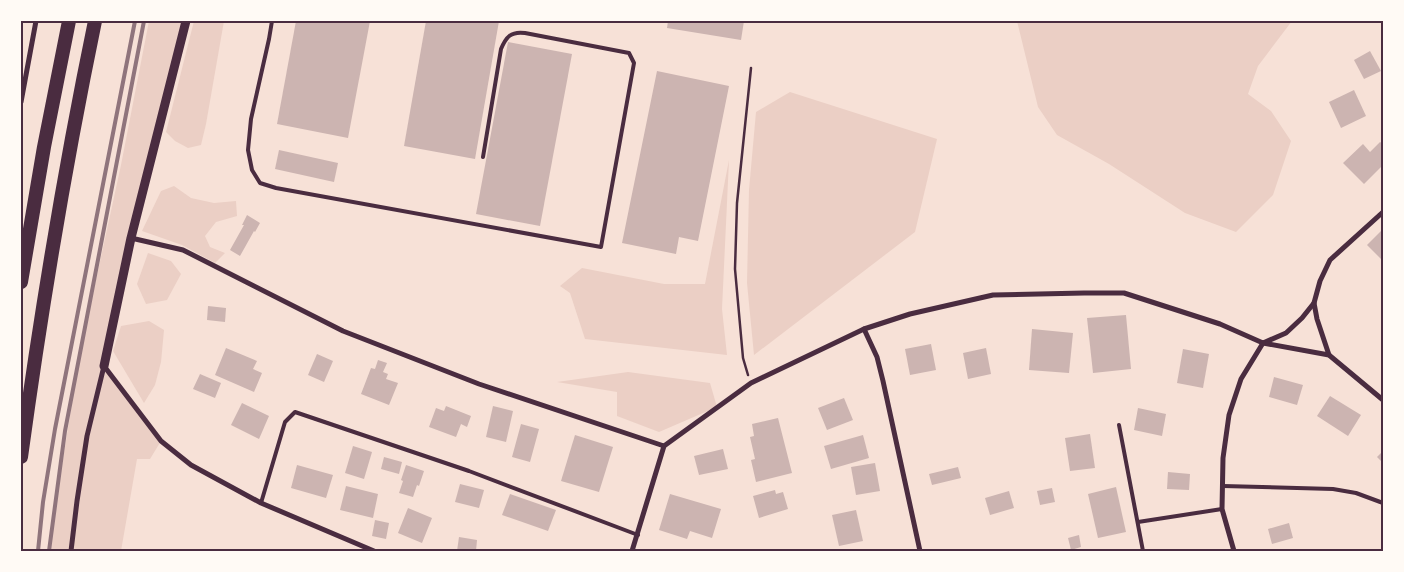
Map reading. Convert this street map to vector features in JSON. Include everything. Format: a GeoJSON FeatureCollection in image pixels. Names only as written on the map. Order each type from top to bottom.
{"type":"FeatureCollection","features":[{"type":"Feature","properties":{"kind":"highway"},"geometry":{"type":"LineString","coordinates":[[21,282],[44,147],[69,21]]}},
{"type":"Feature","properties":{"kind":"highway"},"geometry":{"type":"LineString","coordinates":[[21,457],[43,307],[75,116],[95,21]]}},
{"type":"Feature","properties":{"kind":"street"},"geometry":{"type":"LineString","coordinates":[[21,102],[36,21]]}},
{"type":"Feature","properties":{"kind":"street"},"geometry":{"type":"LineString","coordinates":[[71,551],[87,436],[131,238],[186,21]]}},
{"type":"Feature","properties":{"kind":"street"},"geometry":{"type":"LineString","coordinates":[[1329,355],[1314,304],[1320,281],[1330,260],[1383,212]]}},
{"type":"Feature","properties":{"kind":"street"},"geometry":{"type":"LineString","coordinates":[[131,238],[183,250],[343,331],[479,384],[664,446]]}},
{"type":"Feature","properties":{"kind":"street"},"geometry":{"type":"LineString","coordinates":[[632,551],[664,446],[751,383],[864,329],[910,314],[993,295],[1124,293],[1220,324],[1262,343],[1329,355],[1383,400]]}},
{"type":"Feature","properties":{"kind":"street"},"geometry":{"type":"LineString","coordinates":[[1234,551],[1222,509],[1223,458],[1229,415],[1241,379],[1262,343],[1286,333],[1314,304]]}},
{"type":"Feature","properties":{"kind":"street"},"geometry":{"type":"LineString","coordinates":[[864,329],[877,358],[885,388],[920,551]]}},
{"type":"Feature","properties":{"kind":"street"},"geometry":{"type":"LineString","coordinates":[[104,366],[160,441],[191,465],[261,503],[374,551]]}},
{"type":"Feature","properties":{"kind":"lane"},"geometry":{"type":"LineString","coordinates":[[272,21],[270,39],[251,119],[248,150],[252,170],[260,183],[276,188],[601,247],[634,63],[629,53],[520,32],[509,35],[504,40],[501,49],[483,157]]}},
{"type":"Feature","properties":{"kind":"lane"},"geometry":{"type":"LineString","coordinates":[[261,503],[285,422],[295,412],[469,471],[638,535]]}},
{"type":"Feature","properties":{"kind":"lane"},"geometry":{"type":"LineString","coordinates":[[1119,425],[1144,551]]}},
{"type":"Feature","properties":{"kind":"lane"},"geometry":{"type":"LineString","coordinates":[[1223,486],[1333,489],[1356,493],[1383,503]]}},
{"type":"Feature","properties":{"kind":"lane"},"geometry":{"type":"LineString","coordinates":[[1138,522],[1222,509]]}},
{"type":"Feature","properties":{"kind":"path"},"geometry":{"type":"LineString","coordinates":[[751,68],[736,203],[735,269],[744,358],[751,383]]}},
{"type":"Feature","properties":{"kind":"shaded area"},"geometry":{"type":"Polygon","coordinates":[[[149,21],[186,21],[104,366],[161,441],[150,459],[137,459],[121,551],[50,551],[74,391],[149,21]]]}},
{"type":"Feature","properties":{"kind":"shaded area"},"geometry":{"type":"Polygon","coordinates":[[[194,21],[224,21],[201,145],[188,148],[175,141],[166,132],[194,21]]]}},
{"type":"Feature","properties":{"kind":"shaded area"},"geometry":{"type":"Polygon","coordinates":[[[1017,21],[1292,21],[1258,66],[1248,94],[1271,111],[1291,141],[1273,195],[1236,232],[1185,213],[1109,164],[1057,135],[1038,107],[1017,21]]]}},
{"type":"Feature","properties":{"kind":"shaded area"},"geometry":{"type":"Polygon","coordinates":[[[790,92],[937,139],[915,232],[754,355],[747,283],[749,190],[756,112],[790,92]]]}},
{"type":"Feature","properties":{"kind":"shaded area"},"geometry":{"type":"Polygon","coordinates":[[[729,160],[722,309],[727,355],[585,339],[570,293],[560,286],[582,268],[664,284],[705,284],[729,160]]]}},
{"type":"Feature","properties":{"kind":"shaded area"},"geometry":{"type":"Polygon","coordinates":[[[174,186],[191,198],[214,203],[236,201],[237,216],[216,222],[205,236],[210,247],[225,253],[215,263],[182,245],[142,231],[161,191],[174,186]]]}},
{"type":"Feature","properties":{"kind":"shaded area"},"geometry":{"type":"Polygon","coordinates":[[[148,253],[171,261],[181,274],[167,300],[146,304],[137,284],[148,253]]]}},
{"type":"Feature","properties":{"kind":"shaded area"},"geometry":{"type":"Polygon","coordinates":[[[149,321],[164,330],[161,362],[155,385],[144,403],[113,351],[121,326],[149,321]]]}},
{"type":"Feature","properties":{"kind":"shaded area"},"geometry":{"type":"Polygon","coordinates":[[[628,372],[710,383],[717,407],[659,432],[617,416],[617,392],[557,382],[628,372]]]}},
{"type":"Feature","properties":{"kind":"building"},"geometry":{"type":"Polygon","coordinates":[[[296,21],[370,21],[348,138],[277,124],[296,21]]]}},
{"type":"Feature","properties":{"kind":"building"},"geometry":{"type":"Polygon","coordinates":[[[426,21],[499,21],[475,159],[404,146],[426,21]]]}},
{"type":"Feature","properties":{"kind":"building"},"geometry":{"type":"Polygon","coordinates":[[[668,21],[744,21],[741,40],[667,28],[668,21]]]}},
{"type":"Feature","properties":{"kind":"building"},"geometry":{"type":"Polygon","coordinates":[[[508,42],[572,54],[540,226],[476,214],[508,42]]]}},
{"type":"Feature","properties":{"kind":"building"},"geometry":{"type":"Polygon","coordinates":[[[1370,51],[1381,71],[1364,79],[1354,60],[1370,51]]]}},
{"type":"Feature","properties":{"kind":"building"},"geometry":{"type":"Polygon","coordinates":[[[657,71],[729,86],[698,241],[679,237],[676,254],[622,243],[657,71]]]}},
{"type":"Feature","properties":{"kind":"building"},"geometry":{"type":"Polygon","coordinates":[[[1354,90],[1366,116],[1341,128],[1329,102],[1354,90]]]}},
{"type":"Feature","properties":{"kind":"building"},"geometry":{"type":"Polygon","coordinates":[[[1380,142],[1383,144],[1383,165],[1364,184],[1343,163],[1363,144],[1370,152],[1380,142]]]}},
{"type":"Feature","properties":{"kind":"building"},"geometry":{"type":"Polygon","coordinates":[[[279,150],[338,163],[334,182],[275,169],[279,150]]]}},
{"type":"Feature","properties":{"kind":"building"},"geometry":{"type":"Polygon","coordinates":[[[247,215],[260,223],[240,256],[230,250],[244,225],[242,225],[247,215]]]}},
{"type":"Feature","properties":{"kind":"building"},"geometry":{"type":"Polygon","coordinates":[[[1383,229],[1383,261],[1367,245],[1383,229]]]}},
{"type":"Feature","properties":{"kind":"building"},"geometry":{"type":"Polygon","coordinates":[[[208,306],[226,308],[225,322],[207,320],[208,306]]]}},
{"type":"Feature","properties":{"kind":"building"},"geometry":{"type":"Polygon","coordinates":[[[1126,315],[1131,369],[1093,373],[1087,318],[1126,315]]]}},
{"type":"Feature","properties":{"kind":"building"},"geometry":{"type":"Polygon","coordinates":[[[1032,329],[1073,333],[1069,373],[1029,370],[1032,329]]]}},
{"type":"Feature","properties":{"kind":"building"},"geometry":{"type":"Polygon","coordinates":[[[931,344],[936,370],[910,375],[905,349],[931,344]]]}},
{"type":"Feature","properties":{"kind":"building"},"geometry":{"type":"Polygon","coordinates":[[[226,348],[257,361],[253,369],[262,373],[254,392],[215,375],[226,348]]]}},
{"type":"Feature","properties":{"kind":"building"},"geometry":{"type":"Polygon","coordinates":[[[986,348],[991,374],[968,379],[963,353],[986,348]]]}},
{"type":"Feature","properties":{"kind":"building"},"geometry":{"type":"Polygon","coordinates":[[[1183,349],[1209,354],[1203,388],[1177,383],[1183,349]]]}},
{"type":"Feature","properties":{"kind":"building"},"geometry":{"type":"Polygon","coordinates":[[[317,354],[333,361],[324,382],[308,375],[317,354]]]}},
{"type":"Feature","properties":{"kind":"building"},"geometry":{"type":"Polygon","coordinates":[[[378,360],[387,363],[383,372],[388,374],[386,379],[398,383],[389,405],[361,394],[371,368],[375,369],[378,360]]]}},
{"type":"Feature","properties":{"kind":"building"},"geometry":{"type":"Polygon","coordinates":[[[200,374],[221,383],[215,398],[193,389],[200,374]]]}},
{"type":"Feature","properties":{"kind":"building"},"geometry":{"type":"Polygon","coordinates":[[[1274,377],[1303,385],[1297,405],[1269,397],[1274,377]]]}},
{"type":"Feature","properties":{"kind":"building"},"geometry":{"type":"Polygon","coordinates":[[[1330,396],[1361,415],[1348,436],[1317,416],[1330,396]]]}},
{"type":"Feature","properties":{"kind":"building"},"geometry":{"type":"Polygon","coordinates":[[[844,398],[853,420],[827,430],[818,408],[844,398]]]}},
{"type":"Feature","properties":{"kind":"building"},"geometry":{"type":"Polygon","coordinates":[[[242,403],[269,416],[259,439],[231,425],[242,403]]]}},
{"type":"Feature","properties":{"kind":"building"},"geometry":{"type":"Polygon","coordinates":[[[446,406],[471,416],[467,427],[461,424],[456,437],[429,427],[436,408],[444,411],[446,406]]]}},
{"type":"Feature","properties":{"kind":"building"},"geometry":{"type":"Polygon","coordinates":[[[493,406],[513,411],[506,442],[486,437],[493,406]]]}},
{"type":"Feature","properties":{"kind":"building"},"geometry":{"type":"Polygon","coordinates":[[[1138,408],[1166,414],[1162,436],[1134,430],[1138,408]]]}},
{"type":"Feature","properties":{"kind":"building"},"geometry":{"type":"Polygon","coordinates":[[[778,418],[792,473],[756,482],[751,460],[755,459],[750,437],[754,436],[752,424],[778,418]]]}},
{"type":"Feature","properties":{"kind":"building"},"geometry":{"type":"Polygon","coordinates":[[[521,424],[539,429],[530,462],[512,457],[521,424]]]}},
{"type":"Feature","properties":{"kind":"building"},"geometry":{"type":"Polygon","coordinates":[[[1090,434],[1095,468],[1070,471],[1065,438],[1090,434]]]}},
{"type":"Feature","properties":{"kind":"building"},"geometry":{"type":"Polygon","coordinates":[[[575,435],[613,447],[599,492],[561,481],[575,435]]]}},
{"type":"Feature","properties":{"kind":"building"},"geometry":{"type":"Polygon","coordinates":[[[863,435],[869,458],[831,469],[824,446],[863,435]]]}},
{"type":"Feature","properties":{"kind":"building"},"geometry":{"type":"Polygon","coordinates":[[[353,446],[372,452],[364,479],[345,473],[353,446]]]}},
{"type":"Feature","properties":{"kind":"building"},"geometry":{"type":"Polygon","coordinates":[[[723,449],[728,469],[699,475],[694,456],[723,449]]]}},
{"type":"Feature","properties":{"kind":"building"},"geometry":{"type":"Polygon","coordinates":[[[1383,451],[1383,463],[1377,457],[1383,451]]]}},
{"type":"Feature","properties":{"kind":"building"},"geometry":{"type":"Polygon","coordinates":[[[384,457],[402,462],[399,474],[381,469],[384,457]]]}},
{"type":"Feature","properties":{"kind":"building"},"geometry":{"type":"Polygon","coordinates":[[[875,463],[880,491],[856,495],[851,467],[875,463]]]}},
{"type":"Feature","properties":{"kind":"building"},"geometry":{"type":"Polygon","coordinates":[[[297,465],[333,475],[326,498],[291,488],[297,465]]]}},
{"type":"Feature","properties":{"kind":"building"},"geometry":{"type":"Polygon","coordinates":[[[406,465],[424,471],[413,497],[399,493],[406,465]]]}},
{"type":"Feature","properties":{"kind":"building"},"geometry":{"type":"Polygon","coordinates":[[[958,467],[961,478],[932,485],[929,474],[958,467]]]}},
{"type":"Feature","properties":{"kind":"building"},"geometry":{"type":"Polygon","coordinates":[[[1168,472],[1190,474],[1189,490],[1167,489],[1168,472]]]}},
{"type":"Feature","properties":{"kind":"building"},"geometry":{"type":"Polygon","coordinates":[[[460,484],[484,490],[479,508],[455,502],[460,484]]]}},
{"type":"Feature","properties":{"kind":"building"},"geometry":{"type":"Polygon","coordinates":[[[346,486],[378,494],[373,518],[340,510],[346,486]]]}},
{"type":"Feature","properties":{"kind":"building"},"geometry":{"type":"Polygon","coordinates":[[[1116,487],[1126,532],[1098,538],[1088,494],[1116,487]]]}},
{"type":"Feature","properties":{"kind":"building"},"geometry":{"type":"Polygon","coordinates":[[[1052,488],[1055,502],[1040,505],[1037,491],[1052,488]]]}},
{"type":"Feature","properties":{"kind":"building"},"geometry":{"type":"Polygon","coordinates":[[[775,490],[776,494],[783,492],[788,509],[759,518],[753,496],[775,490]]]}},
{"type":"Feature","properties":{"kind":"building"},"geometry":{"type":"Polygon","coordinates":[[[1009,491],[1014,508],[990,515],[985,498],[1009,491]]]}},
{"type":"Feature","properties":{"kind":"building"},"geometry":{"type":"Polygon","coordinates":[[[510,494],[556,510],[548,531],[502,515],[510,494]]]}},
{"type":"Feature","properties":{"kind":"building"},"geometry":{"type":"Polygon","coordinates":[[[670,494],[721,509],[712,538],[690,531],[687,539],[659,530],[670,494]]]}},
{"type":"Feature","properties":{"kind":"building"},"geometry":{"type":"Polygon","coordinates":[[[408,508],[432,518],[422,543],[398,533],[408,508]]]}},
{"type":"Feature","properties":{"kind":"building"},"geometry":{"type":"Polygon","coordinates":[[[856,510],[863,541],[839,546],[832,515],[856,510]]]}},
{"type":"Feature","properties":{"kind":"building"},"geometry":{"type":"Polygon","coordinates":[[[375,520],[389,523],[386,539],[372,536],[375,520]]]}},
{"type":"Feature","properties":{"kind":"building"},"geometry":{"type":"Polygon","coordinates":[[[1289,523],[1293,538],[1272,544],[1268,529],[1289,523]]]}},
{"type":"Feature","properties":{"kind":"building"},"geometry":{"type":"Polygon","coordinates":[[[1079,535],[1081,547],[1071,550],[1068,538],[1079,535]]]}},
{"type":"Feature","properties":{"kind":"building"},"geometry":{"type":"Polygon","coordinates":[[[459,537],[477,540],[476,551],[457,551],[459,537]]]}},
{"type":"Feature","properties":{"kind":"railway"},"geometry":{"type":"LineString","coordinates":[[38,551],[43,502],[55,429],[135,21]]}},
{"type":"Feature","properties":{"kind":"railway"},"geometry":{"type":"LineString","coordinates":[[49,551],[65,431],[144,21]]}}]}
